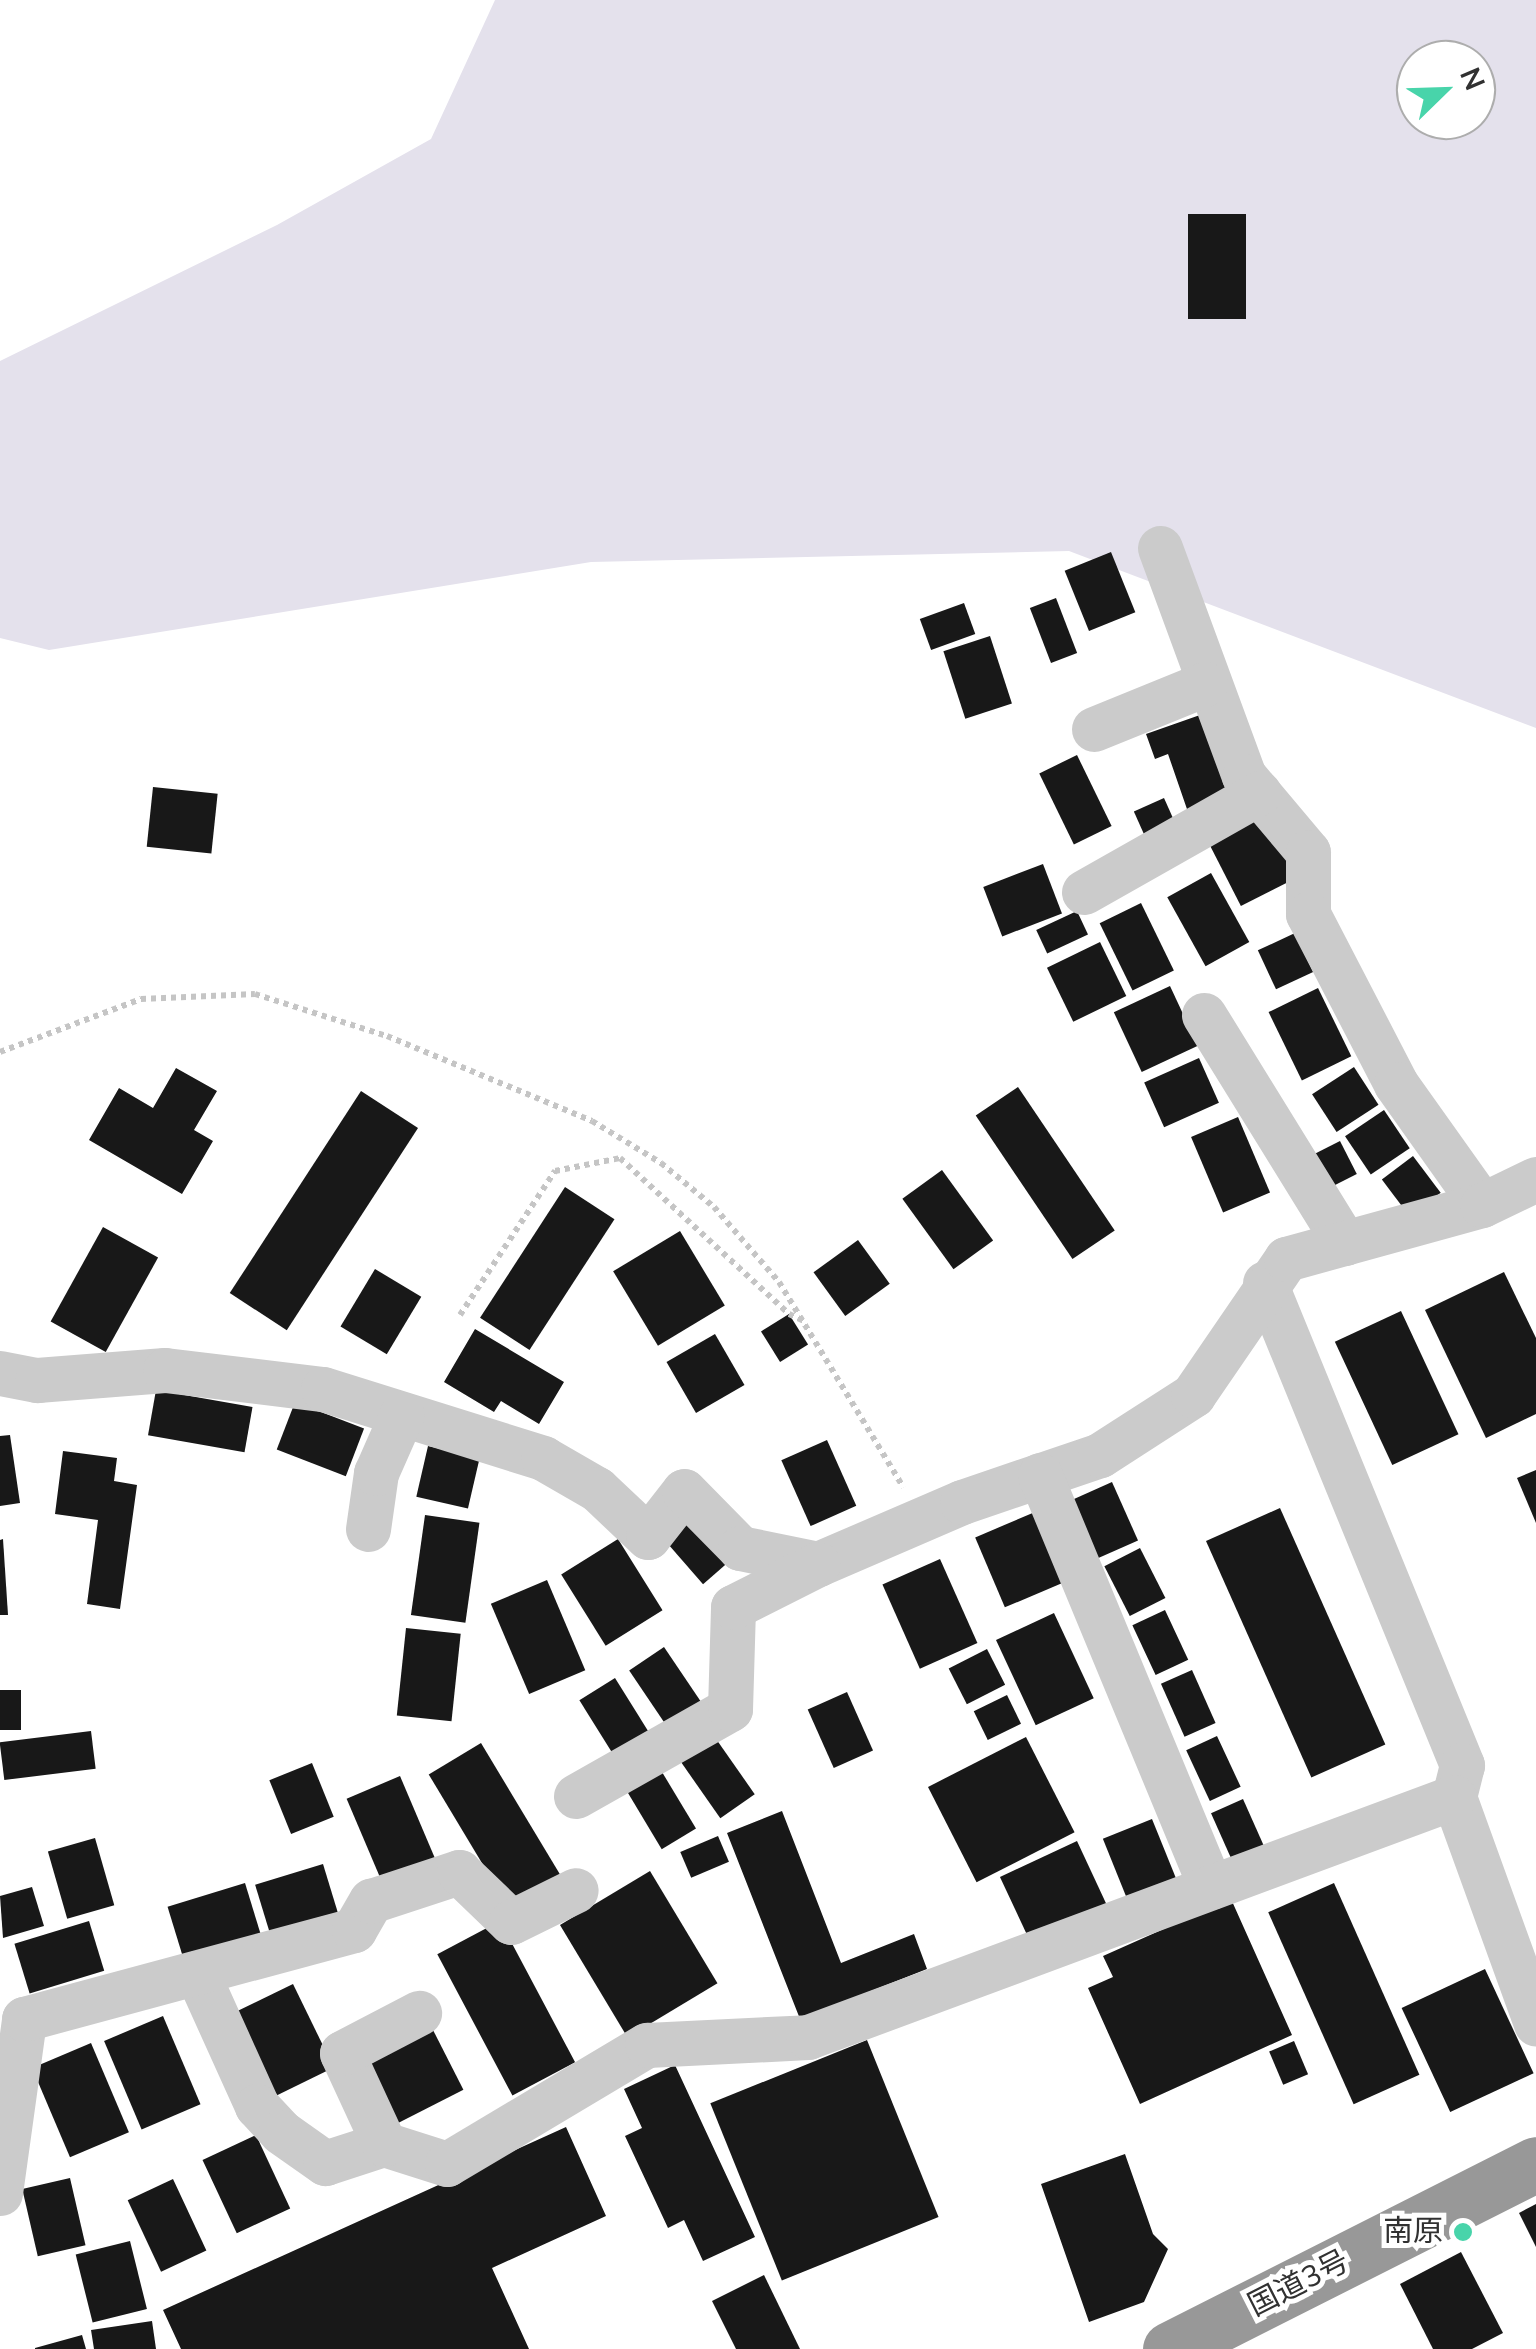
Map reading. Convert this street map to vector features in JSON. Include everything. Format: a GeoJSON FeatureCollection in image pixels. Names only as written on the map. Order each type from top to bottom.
{"type":"FeatureCollection","features":[{"type":"Feature","properties":{"kind":"highway","name":"国道3号"},"geometry":{"type":"LineString","coordinates":[[1170,2349],[1536,2164]]}},
{"type":"Feature","properties":{"kind":"street"},"geometry":{"type":"LineString","coordinates":[[1160,548],[1205,684],[1244,776],[1308,852],[1308,914],[1396,1084],[1482,1205]]}},
{"type":"Feature","properties":{"kind":"street"},"geometry":{"type":"LineString","coordinates":[[1094,729],[1205,684]]}},
{"type":"Feature","properties":{"kind":"street"},"geometry":{"type":"LineString","coordinates":[[1084,892],[1259,793]]}},
{"type":"Feature","properties":{"kind":"street"},"geometry":{"type":"LineString","coordinates":[[1204,1015],[1345,1243]]}},
{"type":"Feature","properties":{"kind":"street"},"geometry":{"type":"LineString","coordinates":[[576,1796],[730,1708],[733,1607],[818,1564],[962,1502],[1100,1455],[1193,1395],[1264,1282],[1286,1259],[1482,1205],[1536,1179]]}},
{"type":"Feature","properties":{"kind":"street"},"geometry":{"type":"LineString","coordinates":[[1264,1282],[1462,1765],[1454,1797],[1536,2024]]}},
{"type":"Feature","properties":{"kind":"street"},"geometry":{"type":"LineString","coordinates":[[0,1373],[37,1380],[165,1370],[244,1375],[323,1389],[544,1458],[597,1488],[648,1537],[684,1490],[740,1548],[818,1564]]}},
{"type":"Feature","properties":{"kind":"street"},"geometry":{"type":"LineString","coordinates":[[368,1529],[376,1473],[402,1414]]}},
{"type":"Feature","properties":{"kind":"street"},"geometry":{"type":"LineString","coordinates":[[1040,1475],[1211,1887]]}},
{"type":"Feature","properties":{"kind":"street"},"geometry":{"type":"LineString","coordinates":[[197,1973],[258,2106],[281,2132],[325,2163],[384,2144],[447,2164],[647,2045],[808,2037],[1454,1797]]}},
{"type":"Feature","properties":{"kind":"street"},"geometry":{"type":"LineString","coordinates":[[0,2193],[24,2020],[354,1930],[371,1901],[459,1872],[510,1922],[576,1890]]}},
{"type":"Feature","properties":{"kind":"street"},"geometry":{"type":"LineString","coordinates":[[384,2144],[342,2053],[419,2013]]}},
{"type":"Feature","properties":{"kind":"path"},"geometry":{"type":"LineString","coordinates":[[0,1052],[141,999],[255,994],[387,1036],[592,1121],[661,1162],[714,1208],[806,1322],[904,1489],[962,1502]]}},
{"type":"Feature","properties":{"kind":"path"},"geometry":{"type":"LineString","coordinates":[[460,1316],[555,1171],[620,1158],[789,1314],[806,1322]]}},
{"type":"Feature","properties":{"kind":"shaded area"},"geometry":{"type":"Polygon","coordinates":[[[495,0],[1536,0],[1536,728],[1069,551],[591,562],[49,650],[0,638],[0,361],[277,225],[431,139],[495,0]]]}},
{"type":"Feature","properties":{"kind":"building"},"geometry":{"type":"Polygon","coordinates":[[[1188,214],[1246,214],[1246,319],[1188,319],[1188,214]]]}},
{"type":"Feature","properties":{"kind":"building"},"geometry":{"type":"Polygon","coordinates":[[[1111,552],[1135,612],[1089,631],[1065,571],[1111,552]]]}},
{"type":"Feature","properties":{"kind":"building"},"geometry":{"type":"Polygon","coordinates":[[[1056,598],[1077,653],[1051,663],[1030,608],[1056,598]]]}},
{"type":"Feature","properties":{"kind":"building"},"geometry":{"type":"Polygon","coordinates":[[[964,603],[975,634],[931,650],[920,619],[964,603]]]}},
{"type":"Feature","properties":{"kind":"building"},"geometry":{"type":"Polygon","coordinates":[[[990,636],[1012,704],[965,719],[943,651],[990,636]]]}},
{"type":"Feature","properties":{"kind":"building"},"geometry":{"type":"Polygon","coordinates":[[[1200,715],[1229,797],[1188,812],[1168,754],[1155,759],[1146,734],[1200,715]]]}},
{"type":"Feature","properties":{"kind":"building"},"geometry":{"type":"Polygon","coordinates":[[[1077,755],[1112,826],[1074,844],[1039,773],[1077,755]]]}},
{"type":"Feature","properties":{"kind":"building"},"geometry":{"type":"Polygon","coordinates":[[[153,787],[218,794],[211,853],[147,847],[153,787]]]}},
{"type":"Feature","properties":{"kind":"building"},"geometry":{"type":"Polygon","coordinates":[[[1164,798],[1178,829],[1148,842],[1134,811],[1164,798]]]}},
{"type":"Feature","properties":{"kind":"building"},"geometry":{"type":"Polygon","coordinates":[[[1267,812],[1300,876],[1241,906],[1208,842],[1267,812]]]}},
{"type":"Feature","properties":{"kind":"building"},"geometry":{"type":"Polygon","coordinates":[[[1043,864],[1062,913],[1002,936],[983,887],[1043,864]]]}},
{"type":"Feature","properties":{"kind":"building"},"geometry":{"type":"Polygon","coordinates":[[[1211,873],[1249,942],[1206,966],[1167,897],[1211,873]]]}},
{"type":"Feature","properties":{"kind":"building"},"geometry":{"type":"Polygon","coordinates":[[[1141,903],[1174,970],[1133,991],[1100,923],[1141,903]]]}},
{"type":"Feature","properties":{"kind":"building"},"geometry":{"type":"Polygon","coordinates":[[[1077,911],[1088,935],[1047,954],[1036,930],[1077,911]]]}},
{"type":"Feature","properties":{"kind":"building"},"geometry":{"type":"Polygon","coordinates":[[[1295,933],[1313,972],[1276,989],[1258,950],[1295,933]]]}},
{"type":"Feature","properties":{"kind":"building"},"geometry":{"type":"Polygon","coordinates":[[[1100,942],[1126,996],[1073,1022],[1047,968],[1100,942]]]}},
{"type":"Feature","properties":{"kind":"building"},"geometry":{"type":"Polygon","coordinates":[[[1170,986],[1198,1046],[1142,1072],[1114,1012],[1170,986]]]}},
{"type":"Feature","properties":{"kind":"building"},"geometry":{"type":"Polygon","coordinates":[[[1318,988],[1351,1056],[1302,1080],[1269,1012],[1318,988]]]}},
{"type":"Feature","properties":{"kind":"building"},"geometry":{"type":"Polygon","coordinates":[[[1199,1058],[1219,1103],[1164,1127],[1144,1082],[1199,1058]]]}},
{"type":"Feature","properties":{"kind":"building"},"geometry":{"type":"Polygon","coordinates":[[[1354,1067],[1379,1105],[1337,1132],[1312,1094],[1354,1067]]]}},
{"type":"Feature","properties":{"kind":"building"},"geometry":{"type":"Polygon","coordinates":[[[176,1068],[217,1091],[194,1130],[213,1141],[182,1194],[89,1140],[119,1088],[153,1108],[176,1068]]]}},
{"type":"Feature","properties":{"kind":"building"},"geometry":{"type":"Polygon","coordinates":[[[1018,1087],[1115,1230],[1072,1259],[976,1116],[1018,1087]]]}},
{"type":"Feature","properties":{"kind":"building"},"geometry":{"type":"Polygon","coordinates":[[[361,1091],[418,1128],[287,1330],[230,1293],[361,1091]]]}},
{"type":"Feature","properties":{"kind":"building"},"geometry":{"type":"Polygon","coordinates":[[[1384,1110],[1410,1148],[1371,1174],[1345,1136],[1384,1110]]]}},
{"type":"Feature","properties":{"kind":"building"},"geometry":{"type":"Polygon","coordinates":[[[1238,1117],[1270,1192],[1223,1212],[1191,1137],[1238,1117]]]}},
{"type":"Feature","properties":{"kind":"building"},"geometry":{"type":"Polygon","coordinates":[[[1340,1141],[1357,1174],[1325,1190],[1308,1157],[1340,1141]]]}},
{"type":"Feature","properties":{"kind":"building"},"geometry":{"type":"Polygon","coordinates":[[[1413,1156],[1441,1193],[1410,1216],[1382,1179],[1413,1156]]]}},
{"type":"Feature","properties":{"kind":"building"},"geometry":{"type":"Polygon","coordinates":[[[942,1170],[993,1240],[953,1269],[902,1199],[942,1170]]]}},
{"type":"Feature","properties":{"kind":"building"},"geometry":{"type":"Polygon","coordinates":[[[565,1187],[614,1219],[530,1350],[480,1318],[565,1187]]]}},
{"type":"Feature","properties":{"kind":"building"},"geometry":{"type":"Polygon","coordinates":[[[103,1227],[158,1258],[106,1352],[51,1321],[103,1227]]]}},
{"type":"Feature","properties":{"kind":"building"},"geometry":{"type":"Polygon","coordinates":[[[680,1231],[725,1306],[658,1346],[613,1271],[680,1231]]]}},
{"type":"Feature","properties":{"kind":"building"},"geometry":{"type":"Polygon","coordinates":[[[858,1240],[890,1284],[845,1316],[814,1272],[858,1240]]]}},
{"type":"Feature","properties":{"kind":"building"},"geometry":{"type":"Polygon","coordinates":[[[375,1269],[421,1297],[387,1354],[340,1326],[375,1269]]]}},
{"type":"Feature","properties":{"kind":"building"},"geometry":{"type":"Polygon","coordinates":[[[1504,1272],[1536,1338],[1536,1414],[1486,1438],[1425,1310],[1504,1272]]]}},
{"type":"Feature","properties":{"kind":"building"},"geometry":{"type":"Polygon","coordinates":[[[1401,1311],[1458,1434],[1392,1465],[1335,1342],[1401,1311]]]}},
{"type":"Feature","properties":{"kind":"building"},"geometry":{"type":"Polygon","coordinates":[[[789,1314],[808,1345],[780,1362],[761,1331],[789,1314]]]}},
{"type":"Feature","properties":{"kind":"building"},"geometry":{"type":"Polygon","coordinates":[[[475,1329],[564,1382],[539,1424],[501,1401],[494,1412],[444,1382],[475,1329]]]}},
{"type":"Feature","properties":{"kind":"building"},"geometry":{"type":"Polygon","coordinates":[[[715,1334],[745,1385],[696,1413],[667,1362],[715,1334]]]}},
{"type":"Feature","properties":{"kind":"building"},"geometry":{"type":"Polygon","coordinates":[[[156,1390],[253,1407],[245,1452],[148,1435],[156,1390]]]}},
{"type":"Feature","properties":{"kind":"building"},"geometry":{"type":"Polygon","coordinates":[[[295,1402],[364,1429],[346,1476],[277,1450],[295,1402]]]}},
{"type":"Feature","properties":{"kind":"building"},"geometry":{"type":"Polygon","coordinates":[[[10,1435],[20,1503],[0,1506],[0,1436],[10,1435]]]}},
{"type":"Feature","properties":{"kind":"building"},"geometry":{"type":"Polygon","coordinates":[[[827,1440],[856,1506],[811,1526],[781,1460],[827,1440]]]}},
{"type":"Feature","properties":{"kind":"building"},"geometry":{"type":"Polygon","coordinates":[[[428,1446],[480,1458],[468,1509],[416,1497],[428,1446]]]}},
{"type":"Feature","properties":{"kind":"building"},"geometry":{"type":"Polygon","coordinates":[[[63,1451],[117,1458],[114,1481],[137,1485],[120,1609],[87,1604],[98,1520],[55,1514],[63,1451]]]}},
{"type":"Feature","properties":{"kind":"building"},"geometry":{"type":"Polygon","coordinates":[[[1536,1470],[1536,1523],[1517,1478],[1536,1470]]]}},
{"type":"Feature","properties":{"kind":"building"},"geometry":{"type":"Polygon","coordinates":[[[1112,1482],[1138,1540],[1098,1558],[1072,1500],[1112,1482]]]}},
{"type":"Feature","properties":{"kind":"building"},"geometry":{"type":"Polygon","coordinates":[[[1280,1508],[1385,1745],[1311,1778],[1206,1541],[1280,1508]]]}},
{"type":"Feature","properties":{"kind":"building"},"geometry":{"type":"Polygon","coordinates":[[[684,1512],[728,1563],[703,1584],[659,1534],[684,1512]]]}},
{"type":"Feature","properties":{"kind":"building"},"geometry":{"type":"Polygon","coordinates":[[[1035,1512],[1065,1582],[1005,1607],[975,1537],[1035,1512]]]}},
{"type":"Feature","properties":{"kind":"building"},"geometry":{"type":"Polygon","coordinates":[[[425,1515],[479,1523],[465,1623],[411,1615],[425,1515]]]}},
{"type":"Feature","properties":{"kind":"building"},"geometry":{"type":"Polygon","coordinates":[[[3,1539],[8,1615],[0,1615],[3,1539]]]}},
{"type":"Feature","properties":{"kind":"building"},"geometry":{"type":"Polygon","coordinates":[[[618,1539],[663,1610],[606,1646],[561,1575],[618,1539]]]}},
{"type":"Feature","properties":{"kind":"building"},"geometry":{"type":"Polygon","coordinates":[[[1140,1548],[1165,1598],[1130,1616],[1104,1566],[1140,1548]]]}},
{"type":"Feature","properties":{"kind":"building"},"geometry":{"type":"Polygon","coordinates":[[[940,1559],[977,1643],[920,1669],[882,1585],[940,1559]]]}},
{"type":"Feature","properties":{"kind":"building"},"geometry":{"type":"Polygon","coordinates":[[[547,1580],[585,1670],[529,1694],[491,1604],[547,1580]]]}},
{"type":"Feature","properties":{"kind":"building"},"geometry":{"type":"Polygon","coordinates":[[[1165,1610],[1188,1660],[1156,1675],[1132,1625],[1165,1610]]]}},
{"type":"Feature","properties":{"kind":"building"},"geometry":{"type":"Polygon","coordinates":[[[1054,1613],[1094,1698],[1036,1725],[996,1640],[1054,1613]]]}},
{"type":"Feature","properties":{"kind":"building"},"geometry":{"type":"Polygon","coordinates":[[[406,1628],[461,1634],[452,1721],[397,1716],[406,1628]]]}},
{"type":"Feature","properties":{"kind":"building"},"geometry":{"type":"Polygon","coordinates":[[[664,1647],[703,1705],[668,1729],[629,1670],[664,1647]]]}},
{"type":"Feature","properties":{"kind":"building"},"geometry":{"type":"Polygon","coordinates":[[[987,1649],[1005,1685],[967,1704],[949,1669],[987,1649]]]}},
{"type":"Feature","properties":{"kind":"building"},"geometry":{"type":"Polygon","coordinates":[[[1192,1670],[1216,1723],[1185,1737],[1161,1684],[1192,1670]]]}},
{"type":"Feature","properties":{"kind":"building"},"geometry":{"type":"Polygon","coordinates":[[[615,1678],[653,1738],[617,1760],[579,1700],[615,1678]]]}},
{"type":"Feature","properties":{"kind":"building"},"geometry":{"type":"Polygon","coordinates":[[[0,1690],[21,1690],[21,1730],[0,1730],[0,1690]]]}},
{"type":"Feature","properties":{"kind":"building"},"geometry":{"type":"Polygon","coordinates":[[[847,1692],[873,1750],[834,1768],[808,1709],[847,1692]]]}},
{"type":"Feature","properties":{"kind":"building"},"geometry":{"type":"Polygon","coordinates":[[[1007,1695],[1021,1724],[988,1740],[974,1711],[1007,1695]]]}},
{"type":"Feature","properties":{"kind":"building"},"geometry":{"type":"Polygon","coordinates":[[[91,1731],[96,1769],[4,1780],[0,1742],[91,1731]]]}},
{"type":"Feature","properties":{"kind":"building"},"geometry":{"type":"Polygon","coordinates":[[[714,1736],[755,1794],[720,1818],[680,1760],[714,1736]]]}},
{"type":"Feature","properties":{"kind":"building"},"geometry":{"type":"Polygon","coordinates":[[[1217,1736],[1241,1787],[1210,1801],[1186,1750],[1217,1736]]]}},
{"type":"Feature","properties":{"kind":"building"},"geometry":{"type":"Polygon","coordinates":[[[1026,1737],[1075,1832],[977,1882],[928,1787],[1026,1737]]]}},
{"type":"Feature","properties":{"kind":"building"},"geometry":{"type":"Polygon","coordinates":[[[481,1743],[564,1882],[512,1913],[429,1774],[481,1743]]]}},
{"type":"Feature","properties":{"kind":"building"},"geometry":{"type":"Polygon","coordinates":[[[312,1763],[334,1817],[291,1834],[269,1780],[312,1763]]]}},
{"type":"Feature","properties":{"kind":"building"},"geometry":{"type":"Polygon","coordinates":[[[662,1772],[696,1829],[662,1849],[628,1793],[662,1772]]]}},
{"type":"Feature","properties":{"kind":"building"},"geometry":{"type":"Polygon","coordinates":[[[400,1776],[435,1859],[382,1882],[347,1799],[400,1776]]]}},
{"type":"Feature","properties":{"kind":"building"},"geometry":{"type":"Polygon","coordinates":[[[1243,1799],[1267,1852],[1235,1866],[1211,1813],[1243,1799]]]}},
{"type":"Feature","properties":{"kind":"building"},"geometry":{"type":"Polygon","coordinates":[[[782,1811],[841,1963],[914,1934],[927,1969],[800,2019],[727,1833],[782,1811]]]}},
{"type":"Feature","properties":{"kind":"building"},"geometry":{"type":"Polygon","coordinates":[[[1152,1819],[1176,1878],[1127,1898],[1103,1839],[1152,1819]]]}},
{"type":"Feature","properties":{"kind":"building"},"geometry":{"type":"Polygon","coordinates":[[[718,1836],[729,1862],[691,1878],[680,1852],[718,1836]]]}},
{"type":"Feature","properties":{"kind":"building"},"geometry":{"type":"Polygon","coordinates":[[[95,1838],[114,1905],[67,1919],[48,1852],[95,1838]]]}},
{"type":"Feature","properties":{"kind":"building"},"geometry":{"type":"Polygon","coordinates":[[[1077,1841],[1108,1907],[1031,1943],[1000,1877],[1077,1841]]]}},
{"type":"Feature","properties":{"kind":"building"},"geometry":{"type":"Polygon","coordinates":[[[323,1864],[339,1916],[271,1936],[255,1885],[323,1864]]]}},
{"type":"Feature","properties":{"kind":"building"},"geometry":{"type":"Polygon","coordinates":[[[650,1871],[717,1983],[627,2037],[560,1925],[650,1871]]]}},
{"type":"Feature","properties":{"kind":"building"},"geometry":{"type":"Polygon","coordinates":[[[245,1883],[261,1936],[184,1959],[168,1907],[245,1883]]]}},
{"type":"Feature","properties":{"kind":"building"},"geometry":{"type":"Polygon","coordinates":[[[1334,1883],[1419,2075],[1354,2104],[1268,1912],[1334,1883]]]}},
{"type":"Feature","properties":{"kind":"building"},"geometry":{"type":"Polygon","coordinates":[[[32,1887],[44,1926],[3,1938],[0,1896],[32,1887]]]}},
{"type":"Feature","properties":{"kind":"building"},"geometry":{"type":"Polygon","coordinates":[[[1231,1899],[1292,2035],[1140,2104],[1088,1988],[1113,1977],[1103,1956],[1231,1899]]]}},
{"type":"Feature","properties":{"kind":"building"},"geometry":{"type":"Polygon","coordinates":[[[89,1921],[104,1971],[30,1994],[14,1944],[89,1921]]]}},
{"type":"Feature","properties":{"kind":"building"},"geometry":{"type":"Polygon","coordinates":[[[500,1921],[575,2062],[512,2096],[437,1954],[500,1921]]]}},
{"type":"Feature","properties":{"kind":"building"},"geometry":{"type":"Polygon","coordinates":[[[1485,1969],[1534,2073],[1450,2112],[1402,2008],[1485,1969]]]}},
{"type":"Feature","properties":{"kind":"building"},"geometry":{"type":"Polygon","coordinates":[[[293,1984],[334,2068],[274,2097],[233,2013],[293,1984]]]}},
{"type":"Feature","properties":{"kind":"building"},"geometry":{"type":"Polygon","coordinates":[[[163,2016],[201,2104],[142,2129],[104,2041],[163,2016]]]}},
{"type":"Feature","properties":{"kind":"building"},"geometry":{"type":"Polygon","coordinates":[[[433,2030],[463,2090],[396,2124],[365,2065],[433,2030]]]}},
{"type":"Feature","properties":{"kind":"building"},"geometry":{"type":"Polygon","coordinates":[[[867,2040],[939,2217],[782,2280],[710,2103],[867,2040]]]}},
{"type":"Feature","properties":{"kind":"building"},"geometry":{"type":"Polygon","coordinates":[[[1294,2041],[1308,2074],[1283,2085],[1269,2052],[1294,2041]]]}},
{"type":"Feature","properties":{"kind":"building"},"geometry":{"type":"Polygon","coordinates":[[[91,2043],[129,2132],[70,2157],[32,2068],[91,2043]]]}},
{"type":"Feature","properties":{"kind":"building"},"geometry":{"type":"Polygon","coordinates":[[[675,2065],[755,2237],[703,2261],[684,2220],[668,2228],[625,2136],[642,2128],[624,2089],[675,2065]]]}},
{"type":"Feature","properties":{"kind":"building"},"geometry":{"type":"Polygon","coordinates":[[[566,2127],[606,2216],[492,2268],[529,2349],[181,2349],[163,2310],[566,2127]]]}},
{"type":"Feature","properties":{"kind":"building"},"geometry":{"type":"Polygon","coordinates":[[[256,2135],[290,2208],[237,2233],[203,2160],[256,2135]]]}},
{"type":"Feature","properties":{"kind":"building"},"geometry":{"type":"Polygon","coordinates":[[[1125,2154],[1153,2234],[1168,2249],[1144,2302],[1089,2322],[1041,2184],[1125,2154]]]}},
{"type":"Feature","properties":{"kind":"building"},"geometry":{"type":"Polygon","coordinates":[[[70,2178],[86,2245],[38,2256],[22,2189],[70,2178]]]}},
{"type":"Feature","properties":{"kind":"building"},"geometry":{"type":"Polygon","coordinates":[[[173,2179],[206,2251],[161,2272],[128,2200],[173,2179]]]}},
{"type":"Feature","properties":{"kind":"building"},"geometry":{"type":"Polygon","coordinates":[[[1536,2204],[1536,2247],[1519,2213],[1536,2204]]]}},
{"type":"Feature","properties":{"kind":"building"},"geometry":{"type":"Polygon","coordinates":[[[130,2241],[147,2309],[93,2322],[76,2255],[130,2241]]]}},
{"type":"Feature","properties":{"kind":"building"},"geometry":{"type":"Polygon","coordinates":[[[1461,2252],[1503,2333],[1472,2349],[1433,2349],[1400,2284],[1461,2252]]]}},
{"type":"Feature","properties":{"kind":"building"},"geometry":{"type":"Polygon","coordinates":[[[764,2275],[800,2349],[736,2349],[712,2301],[764,2275]]]}},
{"type":"Feature","properties":{"kind":"building"},"geometry":{"type":"Polygon","coordinates":[[[152,2321],[156,2349],[94,2349],[91,2330],[152,2321]]]}},
{"type":"Feature","properties":{"kind":"building"},"geometry":{"type":"Polygon","coordinates":[[[82,2335],[86,2349],[35,2349],[35,2348],[82,2335]]]}},
{"type":"Feature","properties":{"kind":"place","name":"南原"},"geometry":{"type":"Point","coordinates":[1463,2232]}}]}
